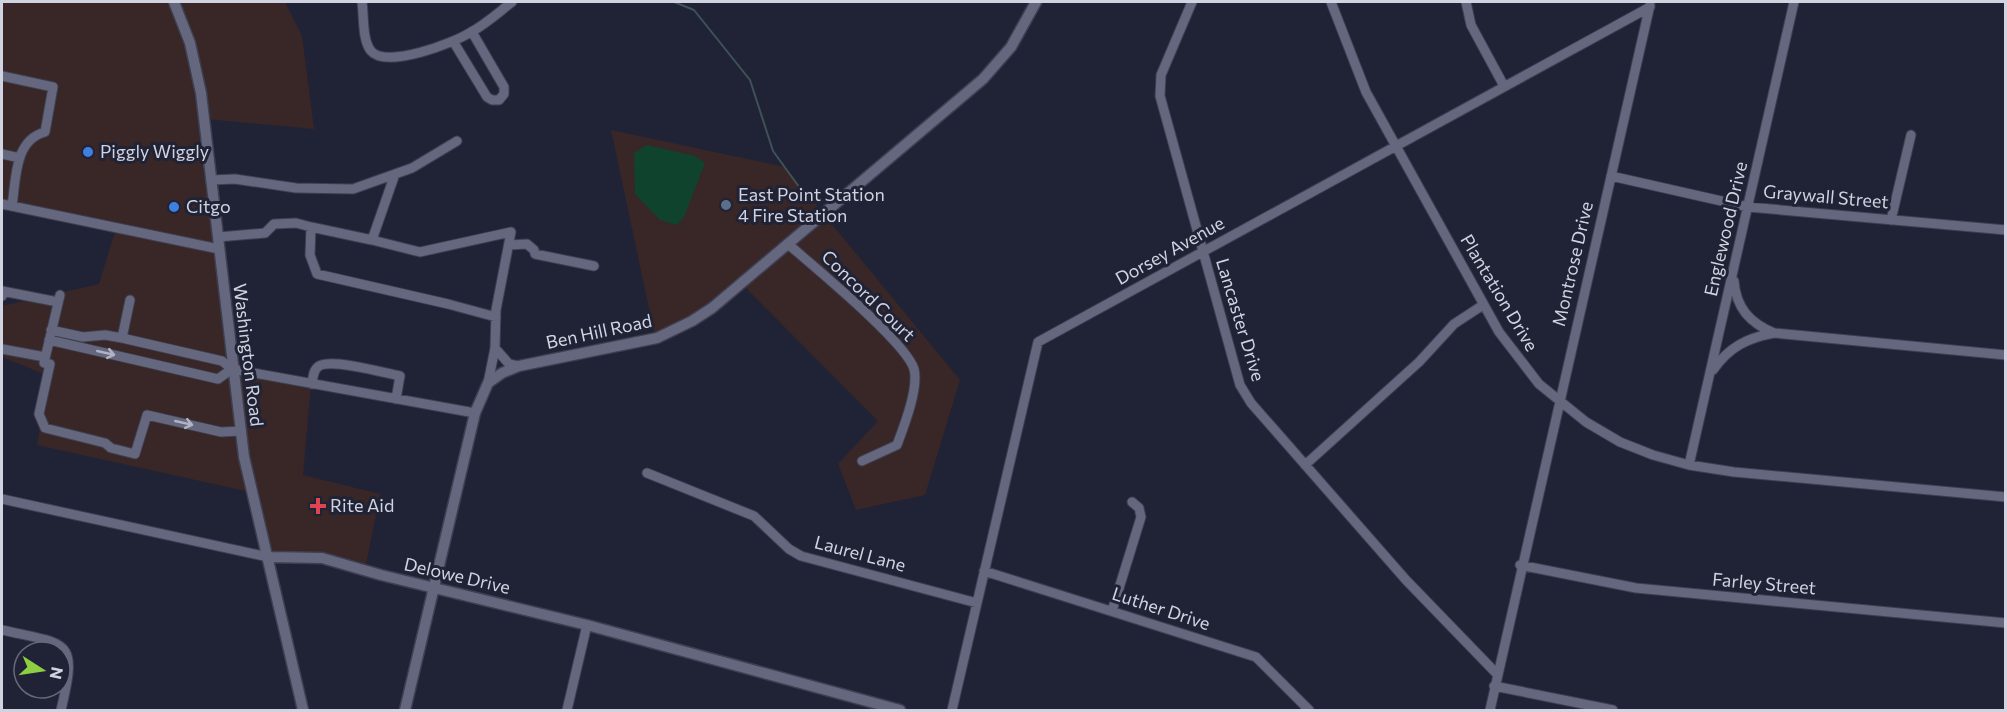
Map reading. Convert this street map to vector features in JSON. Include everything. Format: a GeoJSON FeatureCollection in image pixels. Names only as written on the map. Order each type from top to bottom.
{"type":"FeatureCollection","features":[{"type":"Feature","properties":{"kind":"street","name":"Washington Road"},"geometry":{"type":"LineString","coordinates":[[174,2],[196,65],[241,430],[303,711]]}},
{"type":"Feature","properties":{"kind":"street"},"geometry":{"type":"LineString","coordinates":[[362,2],[370,51],[378,57],[390,60],[453,41],[472,32],[512,2]]}},
{"type":"Feature","properties":{"kind":"street","name":"Ben Hill Road"},"geometry":{"type":"LineString","coordinates":[[488,383],[519,366],[636,344],[670,333],[712,308],[983,79],[1011,47],[1036,2]]}},
{"type":"Feature","properties":{"kind":"street","name":"Lancaster Drive"},"geometry":{"type":"LineString","coordinates":[[1192,2],[1158,86],[1240,385],[1251,403],[1406,580],[1496,674]]}},
{"type":"Feature","properties":{"kind":"street","name":"Plantation Drive"},"geometry":{"type":"LineString","coordinates":[[1331,2],[1366,92],[1483,305],[1516,357],[1559,401],[1586,422],[1620,441],[1653,455],[1689,465],[1734,472],[2006,497]]}},
{"type":"Feature","properties":{"kind":"street"},"geometry":{"type":"LineString","coordinates":[[1466,2],[1471,25],[1504,86]]}},
{"type":"Feature","properties":{"kind":"street","name":"Englewood Drive"},"geometry":{"type":"LineString","coordinates":[[1689,465],[1794,2]]}},
{"type":"Feature","properties":{"kind":"street","name":"Dorsey Avenue"},"geometry":{"type":"LineString","coordinates":[[952,711],[1038,342],[1650,4]]}},
{"type":"Feature","properties":{"kind":"street","name":"Montrose Drive"},"geometry":{"type":"LineString","coordinates":[[1490,711],[1520,566],[1650,4]]}},
{"type":"Feature","properties":{"kind":"street"},"geometry":{"type":"LineString","coordinates":[[453,41],[487,97],[499,100],[504,94],[504,87],[472,32]]}},
{"type":"Feature","properties":{"kind":"street"},"geometry":{"type":"LineString","coordinates":[[2,76],[53,87],[45,132],[30,139],[22,148],[7,205],[219,249]]}},
{"type":"Feature","properties":{"kind":"street"},"geometry":{"type":"LineString","coordinates":[[1891,220],[1911,135]]}},
{"type":"Feature","properties":{"kind":"street"},"geometry":{"type":"LineString","coordinates":[[211,180],[235,179],[296,188],[353,189],[412,168],[457,141]]}},
{"type":"Feature","properties":{"kind":"street"},"geometry":{"type":"LineString","coordinates":[[2,154],[20,158]]}},
{"type":"Feature","properties":{"kind":"street"},"geometry":{"type":"LineString","coordinates":[[372,240],[394,174]]}},
{"type":"Feature","properties":{"kind":"street","name":"Graywall Street"},"geometry":{"type":"LineString","coordinates":[[1611,176],[1748,207],[2006,230]]}},
{"type":"Feature","properties":{"kind":"street"},"geometry":{"type":"LineString","coordinates":[[218,237],[265,233],[274,224],[296,223],[420,252],[511,232],[495,317],[495,348],[488,383],[475,413],[405,711]]}},
{"type":"Feature","properties":{"kind":"street"},"geometry":{"type":"LineString","coordinates":[[311,227],[310,255],[317,274],[495,317]]}},
{"type":"Feature","properties":{"kind":"street"},"geometry":{"type":"LineString","coordinates":[[509,245],[527,244],[535,254],[594,266]]}},
{"type":"Feature","properties":{"kind":"street","name":"Concord Court"},"geometry":{"type":"LineString","coordinates":[[788,244],[870,318],[909,360],[915,370],[914,384],[897,445],[862,461]]}},
{"type":"Feature","properties":{"kind":"street"},"geometry":{"type":"LineString","coordinates":[[1738,246],[1734,280],[1738,301],[1751,320],[1774,333]]}},
{"type":"Feature","properties":{"kind":"street"},"geometry":{"type":"LineString","coordinates":[[2,296],[2,291],[59,299],[44,363],[50,364],[39,414],[45,428],[105,442],[111,448],[135,454],[147,415],[221,432],[241,430]]}},
{"type":"Feature","properties":{"kind":"street"},"geometry":{"type":"LineString","coordinates":[[122,338],[130,300]]}},
{"type":"Feature","properties":{"kind":"street"},"geometry":{"type":"LineString","coordinates":[[1305,465],[1419,362],[1454,324],[1483,305]]}},
{"type":"Feature","properties":{"kind":"street"},"geometry":{"type":"LineString","coordinates":[[1709,376],[1722,357],[1736,345],[1753,337],[1774,333],[2006,355]]}},
{"type":"Feature","properties":{"kind":"street"},"geometry":{"type":"LineString","coordinates":[[50,335],[218,379],[232,369]]}},
{"type":"Feature","properties":{"kind":"street"},"geometry":{"type":"LineString","coordinates":[[50,335],[83,337],[105,335],[122,338],[222,361],[232,369],[475,413]]}},
{"type":"Feature","properties":{"kind":"street"},"geometry":{"type":"LineString","coordinates":[[495,348],[509,364],[519,366]]}},
{"type":"Feature","properties":{"kind":"street"},"geometry":{"type":"LineString","coordinates":[[2,349],[45,357]]}},
{"type":"Feature","properties":{"kind":"street"},"geometry":{"type":"LineString","coordinates":[[312,384],[313,373],[318,366],[330,363],[342,365],[400,376],[396,399]]}},
{"type":"Feature","properties":{"kind":"street","name":"Laurel Lane"},"geometry":{"type":"LineString","coordinates":[[646,473],[754,516],[789,549],[801,556],[977,603]]}},
{"type":"Feature","properties":{"kind":"street","name":"Delowe Drive"},"geometry":{"type":"LineString","coordinates":[[2,499],[268,557],[322,558],[587,625],[900,711]]}},
{"type":"Feature","properties":{"kind":"street"},"geometry":{"type":"LineString","coordinates":[[1112,611],[1141,517],[1139,508],[1132,502]]}},
{"type":"Feature","properties":{"kind":"street","name":"Farley Street"},"geometry":{"type":"LineString","coordinates":[[1520,566],[1636,588],[2006,623]]}},
{"type":"Feature","properties":{"kind":"street","name":"Luther Drive"},"geometry":{"type":"LineString","coordinates":[[984,571],[1256,657],[1309,711]]}},
{"type":"Feature","properties":{"kind":"street"},"geometry":{"type":"LineString","coordinates":[[567,711],[587,625]]}},
{"type":"Feature","properties":{"kind":"street"},"geometry":{"type":"LineString","coordinates":[[2,630],[50,640],[64,649],[69,659],[70,670],[61,711]]}},
{"type":"Feature","properties":{"kind":"street"},"geometry":{"type":"LineString","coordinates":[[1494,686],[1613,711]]}},
{"type":"Feature","properties":{"kind":"shaded area"},"geometry":{"type":"Polygon","coordinates":[[[2,2],[285,2],[302,36],[314,129],[206,119],[237,371],[311,384],[303,475],[380,494],[365,570],[321,558],[267,560],[250,492],[37,445],[49,376],[2,357],[2,306],[99,284],[116,228],[2,209],[2,2]]]}},
{"type":"Feature","properties":{"kind":"shaded area"},"geometry":{"type":"Polygon","coordinates":[[[611,130],[785,167],[960,380],[925,495],[856,510],[838,464],[878,421],[745,287],[656,341],[611,130]]]}},
{"type":"Feature","properties":{"kind":"green space"},"geometry":{"type":"Polygon","coordinates":[[[647,145],[695,156],[705,163],[684,217],[677,225],[660,220],[635,194],[634,153],[647,145]]]}},
{"type":"Feature","properties":{"kind":"waterway"},"geometry":{"type":"LineString","coordinates":[[674,2],[694,10],[750,80],[773,151],[802,191]]}},
{"type":"Feature","properties":{"kind":"place","name":"Piggly Wiggly"},"geometry":{"type":"Point","coordinates":[88,152]}},
{"type":"Feature","properties":{"kind":"place","name":"East Point Station 4 Fire Station"},"geometry":{"type":"Point","coordinates":[726,205]}},
{"type":"Feature","properties":{"kind":"place","name":"Citgo"},"geometry":{"type":"Point","coordinates":[174,207]}},
{"type":"Feature","properties":{"kind":"place","name":"Rite Aid"},"geometry":{"type":"Point","coordinates":[318,506]}}]}
